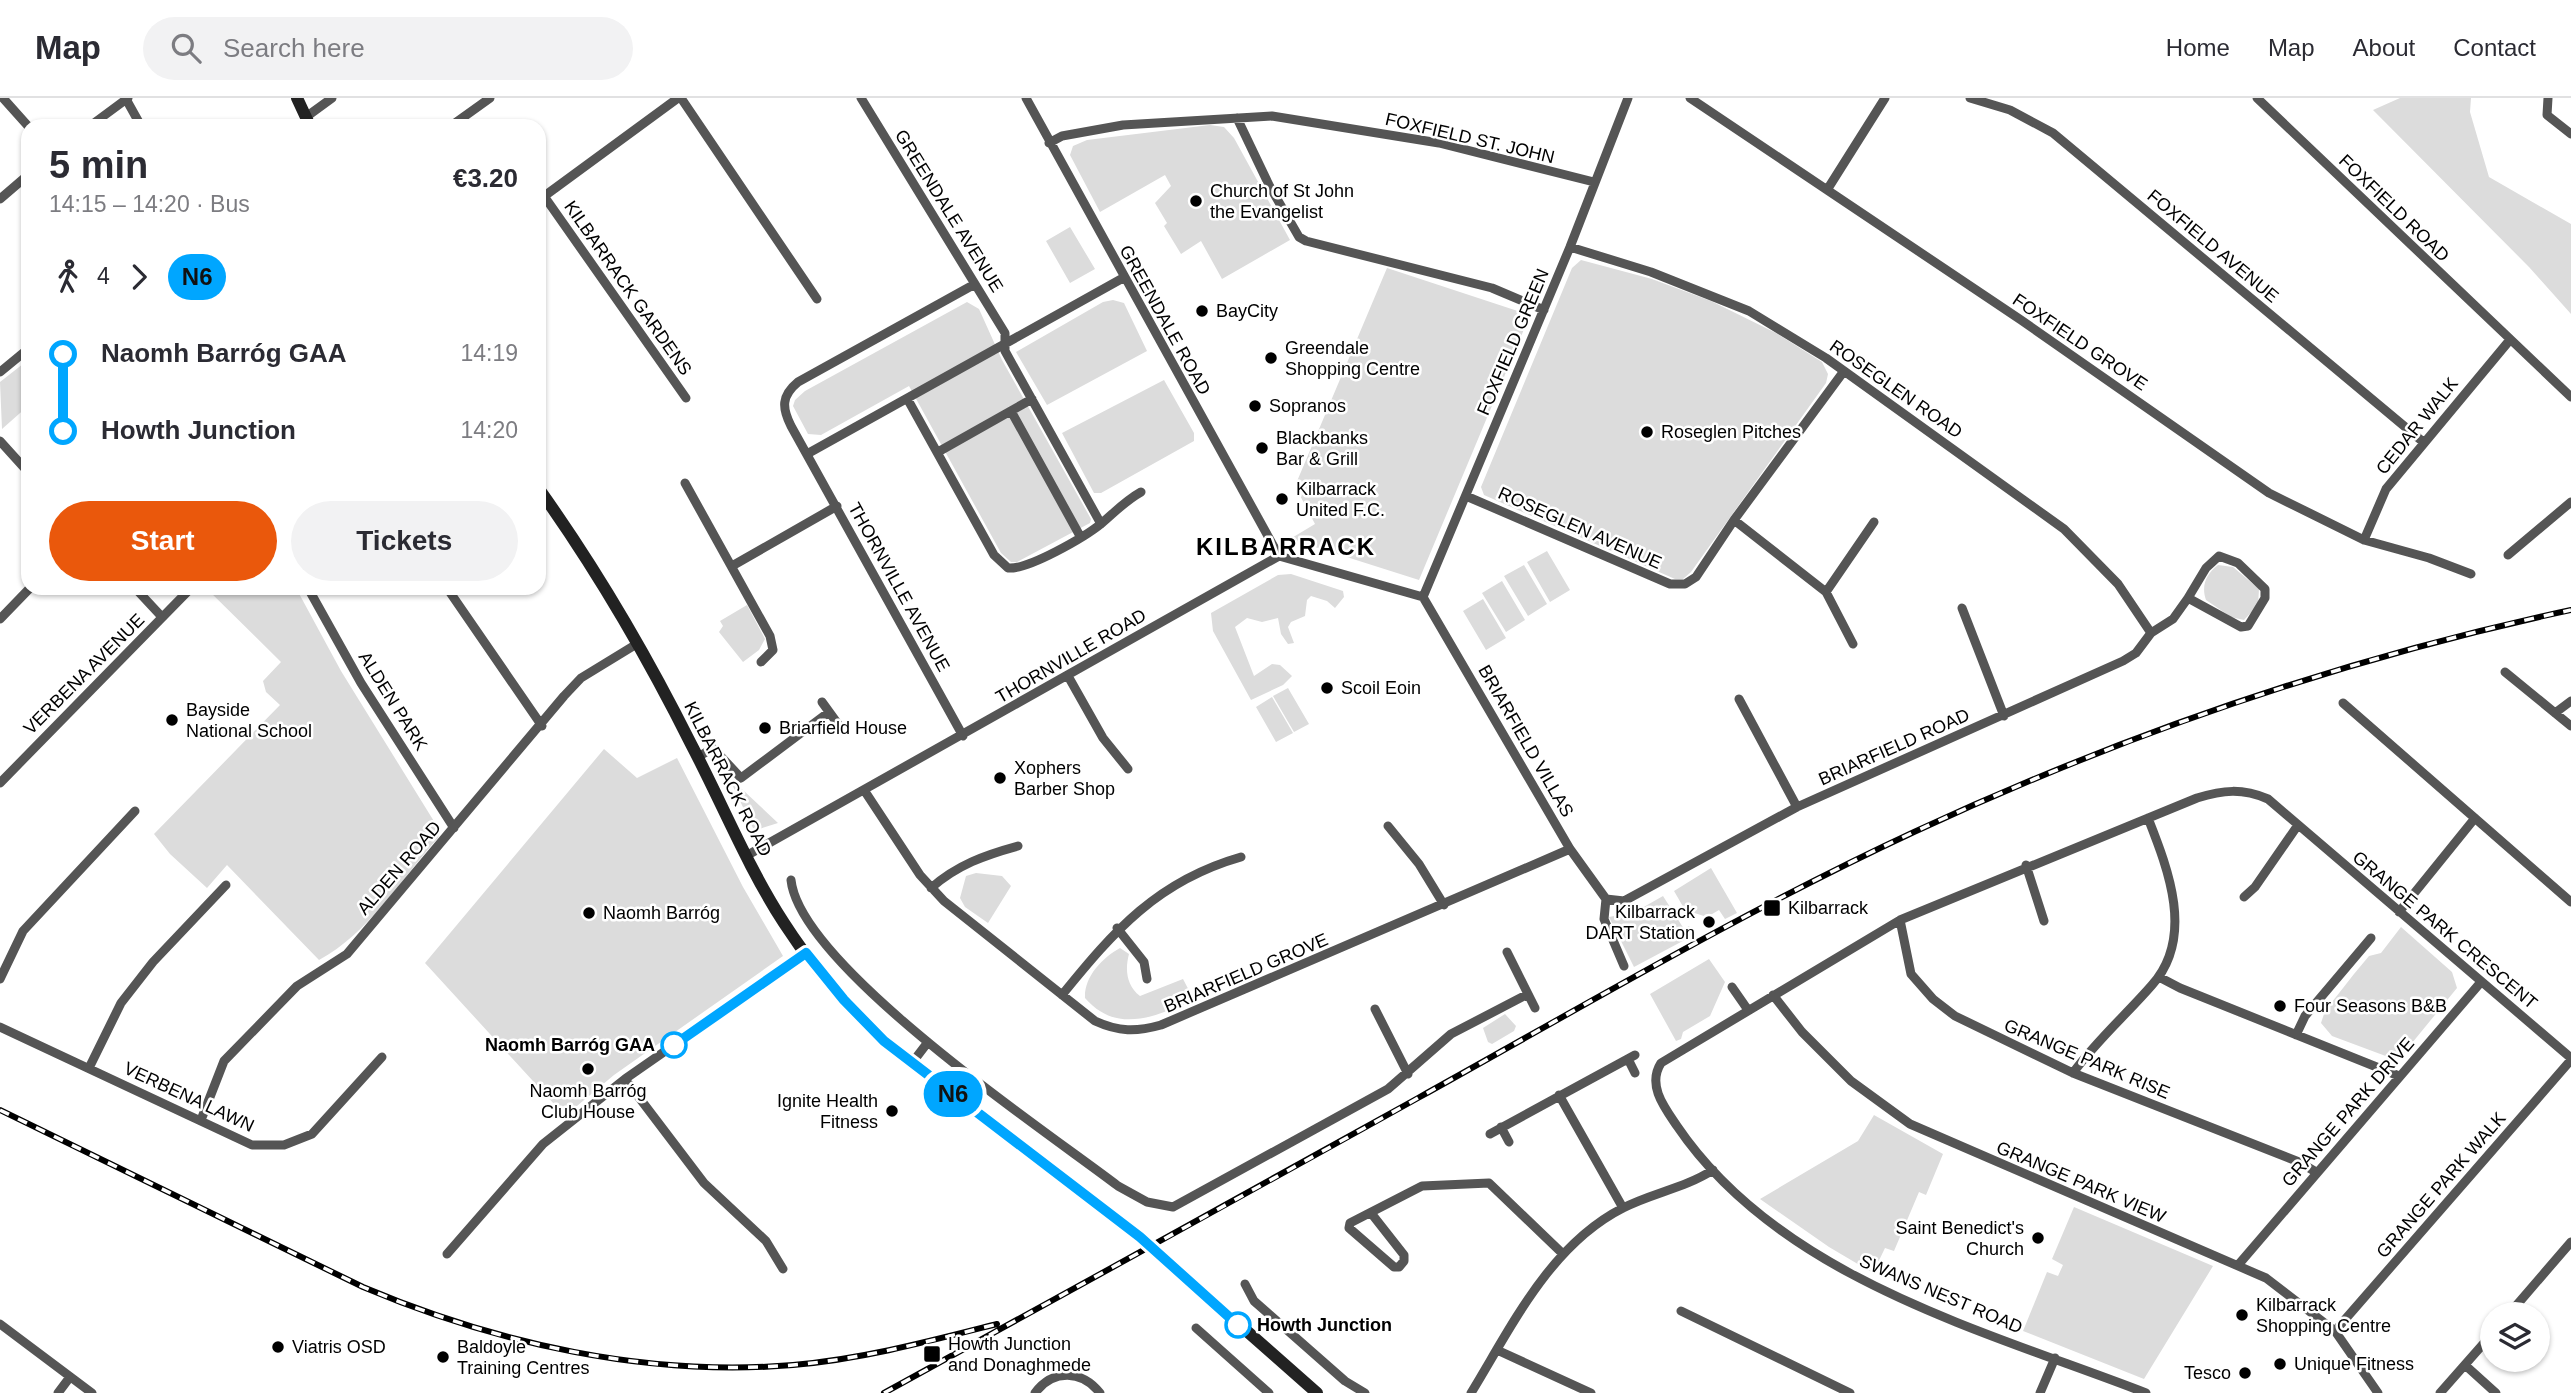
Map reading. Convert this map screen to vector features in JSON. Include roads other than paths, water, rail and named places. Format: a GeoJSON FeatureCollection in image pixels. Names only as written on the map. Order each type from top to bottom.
{"type":"FeatureCollection","features":[{"type":"Feature","properties":{"kind":"main road"},"geometry":{"type":"LineString","coordinates":[[297,98],[307,119]]}},
{"type":"Feature","properties":{"kind":"main road","name":"KILBARRACK ROAD"},"geometry":{"type":"LineString","coordinates":[[546,499],[594,570],[698,757],[746,856],[784,923],[844,1000],[884,1041],[1140,1237],[1317,1393]]}},
{"type":"Feature","properties":{"kind":"street"},"geometry":{"type":"LineString","coordinates":[[3,98],[22,119]]}},
{"type":"Feature","properties":{"kind":"street"},"geometry":{"type":"LineString","coordinates":[[310,119],[332,98]]}},
{"type":"Feature","properties":{"kind":"street"},"geometry":{"type":"LineString","coordinates":[[461,119],[491,98]]}},
{"type":"Feature","properties":{"kind":"street"},"geometry":{"type":"LineString","coordinates":[[546,195],[679,98],[817,299]]}},
{"type":"Feature","properties":{"kind":"street","name":"GREENDALE AVENUE"},"geometry":{"type":"LineString","coordinates":[[861,98],[1005,333],[1004,351],[1101,524]]}},
{"type":"Feature","properties":{"kind":"street","name":"GREENDALE ROAD"},"geometry":{"type":"LineString","coordinates":[[1026,98],[1123,278],[1279,556]]}},
{"type":"Feature","properties":{"kind":"street","name":"FOXFIELD GREEN"},"geometry":{"type":"LineString","coordinates":[[1423,597],[1570,247],[1628,98]]}},
{"type":"Feature","properties":{"kind":"street"},"geometry":{"type":"LineString","coordinates":[[1827,190],[1885,98]]}},
{"type":"Feature","properties":{"kind":"street","name":"FOXFIELD AVENUE"},"geometry":{"type":"LineString","coordinates":[[1970,98],[2010,110],[2053,133],[2422,441]]}},
{"type":"Feature","properties":{"kind":"street","name":"FOXFIELD ROAD"},"geometry":{"type":"LineString","coordinates":[[2257,98],[2509,341],[2571,397]]}},
{"type":"Feature","properties":{"kind":"street"},"geometry":{"type":"LineString","coordinates":[[2548,98],[2547,115],[2571,134]]}},
{"type":"Feature","properties":{"kind":"street"},"geometry":{"type":"LineString","coordinates":[[100,119],[127,99],[137,119]]}},
{"type":"Feature","properties":{"kind":"street","name":"FOXFIELD GROVE"},"geometry":{"type":"LineString","coordinates":[[1694,99],[2053,342],[2269,493],[2364,540],[2429,558],[2471,574]]}},
{"type":"Feature","properties":{"kind":"street","name":"FOXFIELD ST. JOHN"},"geometry":{"type":"LineString","coordinates":[[1049,143],[1062,136],[1123,125],[1272,116],[1438,143],[1594,182]]}},
{"type":"Feature","properties":{"kind":"street"},"geometry":{"type":"LineString","coordinates":[[1237,118],[1269,185],[1299,237],[1492,288],[1544,310]]}},
{"type":"Feature","properties":{"kind":"street"},"geometry":{"type":"LineString","coordinates":[[1,198],[21,182]]}},
{"type":"Feature","properties":{"kind":"street","name":"KILBARRACK GARDENS"},"geometry":{"type":"LineString","coordinates":[[546,204],[686,398]]}},
{"type":"Feature","properties":{"kind":"street","name":"ROSEGLEN ROAD"},"geometry":{"type":"LineString","coordinates":[[1570,247],[1651,272],[1749,311],[1844,371],[2064,528],[2118,584],[2151,633]]}},
{"type":"Feature","properties":{"kind":"street"},"geometry":{"type":"LineString","coordinates":[[807,454],[1123,278]]}},
{"type":"Feature","properties":{"kind":"street","name":"THORNVILLE AVENUE"},"geometry":{"type":"LineString","coordinates":[[963,736],[785,414],[783,403],[789,389],[975,284]]}},
{"type":"Feature","properties":{"kind":"street","name":"CEDAR WALK"},"geometry":{"type":"LineString","coordinates":[[2364,540],[2386,489],[2422,441],[2509,341]]}},
{"type":"Feature","properties":{"kind":"street"},"geometry":{"type":"LineString","coordinates":[[0,372],[21,355]]}},
{"type":"Feature","properties":{"kind":"street","name":"ROSEGLEN AVENUE"},"geometry":{"type":"LineString","coordinates":[[1466,496],[1678,585],[1696,577],[1734,520],[1844,371]]}},
{"type":"Feature","properties":{"kind":"street"},"geometry":{"type":"LineString","coordinates":[[908,400],[994,555],[1008,568],[1027,566],[1080,536],[1101,524],[1118,505],[1141,492]]}},
{"type":"Feature","properties":{"kind":"street"},"geometry":{"type":"LineString","coordinates":[[938,452],[1032,400]]}},
{"type":"Feature","properties":{"kind":"street"},"geometry":{"type":"LineString","coordinates":[[1011,411],[1080,536]]}},
{"type":"Feature","properties":{"kind":"street"},"geometry":{"type":"LineString","coordinates":[[0,443],[21,465]]}},
{"type":"Feature","properties":{"kind":"street"},"geometry":{"type":"LineString","coordinates":[[685,483],[770,636],[773,650],[761,662]]}},
{"type":"Feature","properties":{"kind":"street"},"geometry":{"type":"LineString","coordinates":[[2508,555],[2571,502]]}},
{"type":"Feature","properties":{"kind":"street"},"geometry":{"type":"LineString","coordinates":[[732,566],[837,506]]}},
{"type":"Feature","properties":{"kind":"street"},"geometry":{"type":"LineString","coordinates":[[1734,520],[1826,592],[1853,644]]}},
{"type":"Feature","properties":{"kind":"street"},"geometry":{"type":"LineString","coordinates":[[1826,592],[1874,522]]}},
{"type":"Feature","properties":{"kind":"street"},"geometry":{"type":"LineString","coordinates":[[1279,556],[1423,597]]}},
{"type":"Feature","properties":{"kind":"street","name":"THORNVILLE ROAD"},"geometry":{"type":"LineString","coordinates":[[746,856],[1279,556]]}},
{"type":"Feature","properties":{"kind":"street","name":"BRIARFIELD ROAD"},"geometry":{"type":"LineString","coordinates":[[1606,899],[1624,901],[1797,807],[2123,662],[2136,653],[2151,633],[2173,619],[2206,568],[2219,556],[2238,564],[2265,589],[2265,598],[2248,626],[2241,627],[2188,598]]}},
{"type":"Feature","properties":{"kind":"street"},"geometry":{"type":"LineString","coordinates":[[2,613],[22,595]]}},
{"type":"Feature","properties":{"kind":"street"},"geometry":{"type":"LineString","coordinates":[[142,595],[162,617]]}},
{"type":"Feature","properties":{"kind":"street","name":"VERBENA AVENUE"},"geometry":{"type":"LineString","coordinates":[[0,783],[184,595]]}},
{"type":"Feature","properties":{"kind":"street","name":"ALDEN PARK"},"geometry":{"type":"LineString","coordinates":[[312,595],[361,683],[454,828]]}},
{"type":"Feature","properties":{"kind":"street"},"geometry":{"type":"LineString","coordinates":[[452,595],[541,726]]}},
{"type":"Feature","properties":{"kind":"street","name":"BRIARFIELD VILLAS"},"geometry":{"type":"LineString","coordinates":[[1423,597],[1570,849],[1606,899]]}},
{"type":"Feature","properties":{"kind":"street"},"geometry":{"type":"LineString","coordinates":[[1962,608],[2004,716]]}},
{"type":"Feature","properties":{"kind":"street","name":"ALDEN ROAD"},"geometry":{"type":"LineString","coordinates":[[201,1120],[224,1061],[297,986],[347,954],[581,678],[635,645]]}},
{"type":"Feature","properties":{"kind":"street"},"geometry":{"type":"LineString","coordinates":[[2505,673],[2571,726]]}},
{"type":"Feature","properties":{"kind":"street"},"geometry":{"type":"LineString","coordinates":[[1068,676],[1103,738],[1128,769]]}},
{"type":"Feature","properties":{"kind":"street"},"geometry":{"type":"LineString","coordinates":[[1739,699],[1797,807]]}},
{"type":"Feature","properties":{"kind":"street"},"geometry":{"type":"LineString","coordinates":[[2555,713],[2571,701]]}},
{"type":"Feature","properties":{"kind":"street"},"geometry":{"type":"LineString","coordinates":[[822,702],[844,730]]}},
{"type":"Feature","properties":{"kind":"street"},"geometry":{"type":"LineString","coordinates":[[2343,703],[2571,902]]}},
{"type":"Feature","properties":{"kind":"street"},"geometry":{"type":"LineString","coordinates":[[698,757],[713,748],[741,778],[829,712]]}},
{"type":"Feature","properties":{"kind":"street","name":"BRIARFIELD GROVE"},"geometry":{"type":"LineString","coordinates":[[864,790],[931,888],[978,932],[1095,1021],[1113,1029],[1135,1032],[1161,1025],[1570,849]]}},
{"type":"Feature","properties":{"kind":"street","name":"GRANGE PARK CRESCENT"},"geometry":{"type":"LineString","coordinates":[[1773,995],[1900,919],[2026,865],[2197,798],[2235,790],[2251,792],[2268,799],[2571,1059]]}},
{"type":"Feature","properties":{"kind":"street"},"geometry":{"type":"LineString","coordinates":[[0,979],[23,931],[135,811]]}},
{"type":"Feature","properties":{"kind":"street"},"geometry":{"type":"LineString","coordinates":[[2073,1073],[2159,977],[2172,939],[2175,901],[2172,883],[2148,818]]}},
{"type":"Feature","properties":{"kind":"street"},"geometry":{"type":"LineString","coordinates":[[2399,912],[2475,818]]}},
{"type":"Feature","properties":{"kind":"street"},"geometry":{"type":"LineString","coordinates":[[2244,897],[2255,887],[2298,825]]}},
{"type":"Feature","properties":{"kind":"street"},"geometry":{"type":"LineString","coordinates":[[1388,826],[1419,864],[1444,905]]}},
{"type":"Feature","properties":{"kind":"street"},"geometry":{"type":"LineString","coordinates":[[931,888],[955,869],[979,857],[1018,846]]}},
{"type":"Feature","properties":{"kind":"street"},"geometry":{"type":"LineString","coordinates":[[1062,995],[1117,928],[1143,905],[1211,868],[1241,857]]}},
{"type":"Feature","properties":{"kind":"street"},"geometry":{"type":"LineString","coordinates":[[2026,865],[2044,921]]}},
{"type":"Feature","properties":{"kind":"street"},"geometry":{"type":"LineString","coordinates":[[791,880],[796,901],[830,950],[861,986],[929,1042],[1118,1186],[1147,1202],[1173,1208],[1388,1089],[1451,1034],[1528,995]]}},
{"type":"Feature","properties":{"kind":"street"},"geometry":{"type":"LineString","coordinates":[[89,1068],[121,1003],[153,962],[226,885]]}},
{"type":"Feature","properties":{"kind":"street"},"geometry":{"type":"LineString","coordinates":[[1606,899],[1604,919],[1624,966]]}},
{"type":"Feature","properties":{"kind":"street","name":"GRANGE PARK RISE"},"geometry":{"type":"LineString","coordinates":[[1900,919],[1911,974],[1933,999],[1955,1016],[2073,1073],[2299,1162],[2316,1172]]}},
{"type":"Feature","properties":{"kind":"street","name":"BRIARFIELD GROVE"},"geometry":{"type":"LineString","coordinates":[[1117,928],[1144,962],[1147,979]]}},
{"type":"Feature","properties":{"kind":"street"},"geometry":{"type":"LineString","coordinates":[[2296,1035],[2305,1016],[2371,938]]}},
{"type":"Feature","properties":{"kind":"street"},"geometry":{"type":"LineString","coordinates":[[1507,952],[1535,1008]]}},
{"type":"Feature","properties":{"kind":"street"},"geometry":{"type":"LineString","coordinates":[[447,1254],[543,1144],[625,1079],[806,953]]}},
{"type":"Feature","properties":{"kind":"street"},"geometry":{"type":"LineString","coordinates":[[2159,977],[2399,1076]]}},
{"type":"Feature","properties":{"kind":"street","name":"GRANGE PARK DRIVE"},"geometry":{"type":"LineString","coordinates":[[2239,1264],[2481,982]]}},
{"type":"Feature","properties":{"kind":"street"},"geometry":{"type":"LineString","coordinates":[[1732,987],[1748,1010]]}},
{"type":"Feature","properties":{"kind":"street","name":"SWANS NEST ROAD"},"geometry":{"type":"LineString","coordinates":[[1773,995],[1670,1057],[1656,1070],[1656,1089],[1668,1112],[1713,1170],[1753,1208],[1837,1266],[1881,1290],[2146,1393]]}},
{"type":"Feature","properties":{"kind":"street","name":"GRANGE PARK VIEW"},"geometry":{"type":"LineString","coordinates":[[1773,995],[1802,1032],[1851,1081],[1910,1124],[2101,1208],[2239,1264],[2266,1278],[2335,1331],[2378,1393]]}},
{"type":"Feature","properties":{"kind":"street"},"geometry":{"type":"LineString","coordinates":[[1375,1009],[1408,1074]]}},
{"type":"Feature","properties":{"kind":"street","name":"VERBENA LAWN"},"geometry":{"type":"LineString","coordinates":[[0,1027],[252,1145],[297,1142],[312,1134],[382,1057]]}},
{"type":"Feature","properties":{"kind":"street"},"geometry":{"type":"LineString","coordinates":[[912,1063],[929,1042]]}},
{"type":"Feature","properties":{"kind":"street"},"geometry":{"type":"LineString","coordinates":[[1490,1134],[1631,1057],[1635,1073]]}},
{"type":"Feature","properties":{"kind":"street","name":"GRANGE PARK WALK"},"geometry":{"type":"LineString","coordinates":[[2335,1331],[2571,1059]]}},
{"type":"Feature","properties":{"kind":"street"},"geometry":{"type":"LineString","coordinates":[[625,1079],[704,1183],[766,1241],[783,1269]]}},
{"type":"Feature","properties":{"kind":"street"},"geometry":{"type":"LineString","coordinates":[[1559,1095],[1623,1208]]}},
{"type":"Feature","properties":{"kind":"street"},"geometry":{"type":"LineString","coordinates":[[1501,1128],[1509,1142]]}},
{"type":"Feature","properties":{"kind":"street"},"geometry":{"type":"LineString","coordinates":[[1471,1393],[1563,1254],[1581,1237],[1623,1208],[1713,1170]]}},
{"type":"Feature","properties":{"kind":"street"},"geometry":{"type":"LineString","coordinates":[[1371,1213],[1404,1255],[1404,1261],[1399,1267],[1394,1267],[1370,1249],[1349,1228],[1350,1223],[1393,1198],[1422,1186],[1489,1182],[1563,1254]]}},
{"type":"Feature","properties":{"kind":"street"},"geometry":{"type":"LineString","coordinates":[[2519,1302],[2571,1242]]}},
{"type":"Feature","properties":{"kind":"street"},"geometry":{"type":"LineString","coordinates":[[1245,1284],[1254,1301],[1345,1381],[1365,1393]]}},
{"type":"Feature","properties":{"kind":"street"},"geometry":{"type":"LineString","coordinates":[[1681,1311],[1830,1389],[1850,1393]]}},
{"type":"Feature","properties":{"kind":"street"},"geometry":{"type":"LineString","coordinates":[[0,1324],[92,1393]]}},
{"type":"Feature","properties":{"kind":"street"},"geometry":{"type":"LineString","coordinates":[[1196,1328],[1269,1393]]}},
{"type":"Feature","properties":{"kind":"street"},"geometry":{"type":"LineString","coordinates":[[2440,1393],[2480,1348]]}},
{"type":"Feature","properties":{"kind":"street"},"geometry":{"type":"LineString","coordinates":[[1497,1350],[1591,1393]]}},
{"type":"Feature","properties":{"kind":"street"},"geometry":{"type":"LineString","coordinates":[[2040,1393],[2055,1358]]}},
{"type":"Feature","properties":{"kind":"street"},"geometry":{"type":"LineString","coordinates":[[2465,1365],[2497,1393]]}},
{"type":"Feature","properties":{"kind":"street"},"geometry":{"type":"LineString","coordinates":[[1035,1393],[1045,1382],[1068,1374],[1091,1382],[1100,1393]]}},
{"type":"Feature","properties":{"kind":"street"},"geometry":{"type":"LineString","coordinates":[[58,1393],[70,1377]]}},
{"type":"Feature","properties":{"kind":"railway"},"geometry":{"type":"LineString","coordinates":[[884,1393],[1664,960],[1788,894],[1914,832],[2073,763],[2236,703],[2403,651],[2571,610]]}},
{"type":"Feature","properties":{"kind":"railway"},"geometry":{"type":"LineString","coordinates":[[0,1110],[363,1287],[467,1325],[574,1352],[683,1366],[793,1365],[871,1354],[997,1324]]}},
{"type":"Feature","properties":{"kind":"place","name":"Church of St John the Evangelist"},"geometry":{"type":"Point","coordinates":[1196,201]}},
{"type":"Feature","properties":{"kind":"place","name":"BayCity"},"geometry":{"type":"Point","coordinates":[1202,311]}},
{"type":"Feature","properties":{"kind":"place","name":"Greendale Shopping Centre"},"geometry":{"type":"Point","coordinates":[1271,358]}},
{"type":"Feature","properties":{"kind":"place","name":"Sopranos"},"geometry":{"type":"Point","coordinates":[1255,406]}},
{"type":"Feature","properties":{"kind":"place","name":"Roseglen Pitches"},"geometry":{"type":"Point","coordinates":[1647,432]}},
{"type":"Feature","properties":{"kind":"place","name":"Blackbanks Bar & Grill"},"geometry":{"type":"Point","coordinates":[1262,448]}},
{"type":"Feature","properties":{"kind":"place","name":"Kilbarrack United F.C."},"geometry":{"type":"Point","coordinates":[1282,499]}},
{"type":"Feature","properties":{"kind":"place","name":"Scoil Eoin"},"geometry":{"type":"Point","coordinates":[1327,688]}},
{"type":"Feature","properties":{"kind":"place","name":"Bayside National School"},"geometry":{"type":"Point","coordinates":[172,720]}},
{"type":"Feature","properties":{"kind":"place","name":"Briarfield House"},"geometry":{"type":"Point","coordinates":[765,728]}},
{"type":"Feature","properties":{"kind":"place","name":"Xophers Barber Shop"},"geometry":{"type":"Point","coordinates":[1000,778]}},
{"type":"Feature","properties":{"kind":"place","name":"Kilbarrack"},"geometry":{"type":"Point","coordinates":[1772,908]}},
{"type":"Feature","properties":{"kind":"place","name":"Naomh Barróg"},"geometry":{"type":"Point","coordinates":[589,913]}},
{"type":"Feature","properties":{"kind":"place","name":"Kilbarrack DART Station"},"geometry":{"type":"Point","coordinates":[1709,922]}},
{"type":"Feature","properties":{"kind":"place","name":"Four Seasons B&B"},"geometry":{"type":"Point","coordinates":[2280,1006]}},
{"type":"Feature","properties":{"kind":"place","name":"Naomh Barróg GAA"},"geometry":{"type":"Point","coordinates":[674,1045]}},
{"type":"Feature","properties":{"kind":"place","name":"Naomh Barróg Club House"},"geometry":{"type":"Point","coordinates":[588,1069]}},
{"type":"Feature","properties":{"kind":"place","name":"Ignite Health Fitness"},"geometry":{"type":"Point","coordinates":[892,1111]}},
{"type":"Feature","properties":{"kind":"place","name":"Saint Benedict's Church"},"geometry":{"type":"Point","coordinates":[2038,1238]}},
{"type":"Feature","properties":{"kind":"place","name":"Kilbarrack Shopping Centre"},"geometry":{"type":"Point","coordinates":[2242,1315]}},
{"type":"Feature","properties":{"kind":"place","name":"Howth Junction"},"geometry":{"type":"Point","coordinates":[1238,1325]}},
{"type":"Feature","properties":{"kind":"place","name":"Viatris OSD"},"geometry":{"type":"Point","coordinates":[278,1347]}},
{"type":"Feature","properties":{"kind":"place","name":"Howth Junction and Donaghmede"},"geometry":{"type":"Point","coordinates":[932,1354]}},
{"type":"Feature","properties":{"kind":"place","name":"Baldoyle Training Centres"},"geometry":{"type":"Point","coordinates":[443,1357]}},
{"type":"Feature","properties":{"kind":"place","name":"Unique Fitness"},"geometry":{"type":"Point","coordinates":[2280,1364]}},
{"type":"Feature","properties":{"kind":"place","name":"Tesco"},"geometry":{"type":"Point","coordinates":[2245,1373]}},
{"type":"Feature","properties":{"kind":"district","name":"KILBARRACK"},"geometry":{"type":"Point","coordinates":[1286,546]}}]}
